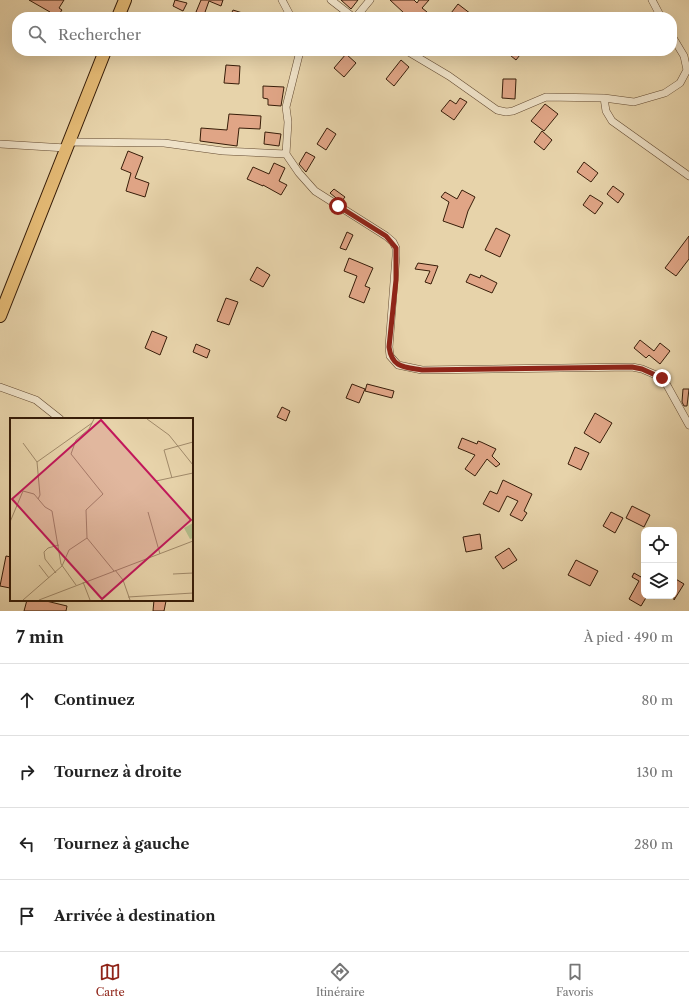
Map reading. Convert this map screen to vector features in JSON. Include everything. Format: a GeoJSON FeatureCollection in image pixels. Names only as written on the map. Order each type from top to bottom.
{"type":"FeatureCollection","features":[{"type":"Feature","properties":{"kind":"main road"},"geometry":{"type":"LineString","coordinates":[[120,12],[125,0]]}},
{"type":"Feature","properties":{"kind":"main road"},"geometry":{"type":"LineString","coordinates":[[0,316],[103,56]]}},
{"type":"Feature","properties":{"kind":"street"},"geometry":{"type":"LineString","coordinates":[[282,0],[288,12]]}},
{"type":"Feature","properties":{"kind":"street"},"geometry":{"type":"LineString","coordinates":[[331,0],[347,12]]}},
{"type":"Feature","properties":{"kind":"street"},"geometry":{"type":"LineString","coordinates":[[359,12],[370,0]]}},
{"type":"Feature","properties":{"kind":"street"},"geometry":{"type":"LineString","coordinates":[[652,0],[658,12]]}},
{"type":"Feature","properties":{"kind":"street"},"geometry":{"type":"LineString","coordinates":[[415,56],[449,76],[497,110],[513,112],[536,100],[546,97],[604,98],[634,102],[665,93],[680,83],[687,70],[684,56],[677,44]]}},
{"type":"Feature","properties":{"kind":"street"},"geometry":{"type":"LineString","coordinates":[[299,56],[286,107],[288,122],[286,154],[299,173],[315,191],[386,236],[396,248],[396,280],[389,347],[390,356],[398,365],[422,370],[632,367],[642,369],[662,378],[689,425]]}},
{"type":"Feature","properties":{"kind":"street"},"geometry":{"type":"LineString","coordinates":[[604,98],[606,111],[612,121],[689,176]]}},
{"type":"Feature","properties":{"kind":"street"},"geometry":{"type":"LineString","coordinates":[[0,144],[68,145],[164,143],[223,151],[286,154]]}},
{"type":"Feature","properties":{"kind":"street"},"geometry":{"type":"LineString","coordinates":[[0,387],[36,400],[59,418]]}},
{"type":"Feature","properties":{"kind":"building"},"geometry":{"type":"Polygon","coordinates":[[[29,0],[64,0],[59,8],[62,10],[61,12],[50,12],[29,0]]]}},
{"type":"Feature","properties":{"kind":"building"},"geometry":{"type":"Polygon","coordinates":[[[175,0],[187,3],[183,11],[173,6],[175,0]]]}},
{"type":"Feature","properties":{"kind":"building"},"geometry":{"type":"Polygon","coordinates":[[[201,0],[223,0],[221,6],[209,1],[205,12],[196,12],[201,0]]]}},
{"type":"Feature","properties":{"kind":"building"},"geometry":{"type":"Polygon","coordinates":[[[341,0],[358,0],[351,9],[341,0]]]}},
{"type":"Feature","properties":{"kind":"building"},"geometry":{"type":"Polygon","coordinates":[[[390,0],[414,0],[417,3],[419,0],[429,0],[422,8],[427,12],[403,12],[390,0]]]}},
{"type":"Feature","properties":{"kind":"building"},"geometry":{"type":"Polygon","coordinates":[[[458,4],[468,12],[452,12],[458,4]]]}},
{"type":"Feature","properties":{"kind":"building"},"geometry":{"type":"Polygon","coordinates":[[[344,56],[348,56],[356,63],[344,77],[334,68],[344,56]]]}},
{"type":"Feature","properties":{"kind":"building"},"geometry":{"type":"Polygon","coordinates":[[[511,56],[519,56],[516,60],[511,56]]]}},
{"type":"Feature","properties":{"kind":"building"},"geometry":{"type":"Polygon","coordinates":[[[401,60],[409,67],[394,86],[386,79],[401,60]]]}},
{"type":"Feature","properties":{"kind":"building"},"geometry":{"type":"Polygon","coordinates":[[[226,65],[240,66],[239,84],[224,83],[226,65]]]}},
{"type":"Feature","properties":{"kind":"building"},"geometry":{"type":"Polygon","coordinates":[[[503,79],[516,79],[515,99],[502,98],[503,79]]]}},
{"type":"Feature","properties":{"kind":"building"},"geometry":{"type":"Polygon","coordinates":[[[263,86],[284,87],[281,106],[268,105],[268,99],[263,98],[263,86]]]}},
{"type":"Feature","properties":{"kind":"building"},"geometry":{"type":"Polygon","coordinates":[[[460,98],[467,102],[454,120],[441,111],[450,100],[456,104],[460,98]]]}},
{"type":"Feature","properties":{"kind":"building"},"geometry":{"type":"Polygon","coordinates":[[[545,104],[558,114],[544,131],[531,121],[545,104]]]}},
{"type":"Feature","properties":{"kind":"building"},"geometry":{"type":"Polygon","coordinates":[[[229,114],[261,116],[260,129],[239,128],[237,146],[200,141],[201,128],[227,130],[229,114]]]}},
{"type":"Feature","properties":{"kind":"building"},"geometry":{"type":"Polygon","coordinates":[[[327,128],[336,134],[326,150],[317,144],[327,128]]]}},
{"type":"Feature","properties":{"kind":"building"},"geometry":{"type":"Polygon","coordinates":[[[542,131],[552,140],[544,150],[534,142],[542,131]]]}},
{"type":"Feature","properties":{"kind":"building"},"geometry":{"type":"Polygon","coordinates":[[[265,132],[281,134],[279,146],[264,144],[265,132]]]}},
{"type":"Feature","properties":{"kind":"building"},"geometry":{"type":"Polygon","coordinates":[[[128,151],[143,157],[135,178],[149,183],[145,197],[126,191],[131,173],[121,169],[128,151]]]}},
{"type":"Feature","properties":{"kind":"building"},"geometry":{"type":"Polygon","coordinates":[[[306,152],[315,157],[306,172],[299,164],[306,152]]]}},
{"type":"Feature","properties":{"kind":"building"},"geometry":{"type":"Polygon","coordinates":[[[584,162],[598,173],[591,182],[577,172],[584,162]]]}},
{"type":"Feature","properties":{"kind":"building"},"geometry":{"type":"Polygon","coordinates":[[[274,163],[285,168],[279,181],[287,185],[281,195],[263,185],[247,179],[253,167],[269,174],[274,163]]]}},
{"type":"Feature","properties":{"kind":"building"},"geometry":{"type":"Polygon","coordinates":[[[613,186],[624,194],[618,203],[607,194],[613,186]]]}},
{"type":"Feature","properties":{"kind":"building"},"geometry":{"type":"Polygon","coordinates":[[[334,189],[345,197],[341,202],[330,193],[334,189]]]}},
{"type":"Feature","properties":{"kind":"building"},"geometry":{"type":"Polygon","coordinates":[[[462,190],[475,197],[468,211],[463,228],[443,221],[449,202],[441,197],[445,192],[457,199],[462,190]]]}},
{"type":"Feature","properties":{"kind":"building"},"geometry":{"type":"Polygon","coordinates":[[[590,195],[603,203],[595,214],[583,205],[590,195]]]}},
{"type":"Feature","properties":{"kind":"building"},"geometry":{"type":"Polygon","coordinates":[[[496,228],[510,235],[500,257],[485,250],[496,228]]]}},
{"type":"Feature","properties":{"kind":"building"},"geometry":{"type":"Polygon","coordinates":[[[347,232],[353,235],[346,250],[340,248],[347,232]]]}},
{"type":"Feature","properties":{"kind":"building"},"geometry":{"type":"Polygon","coordinates":[[[689,236],[689,259],[676,276],[665,268],[689,236]]]}},
{"type":"Feature","properties":{"kind":"building"},"geometry":{"type":"Polygon","coordinates":[[[349,258],[373,268],[365,286],[370,288],[364,303],[349,297],[357,276],[344,271],[349,258]]]}},
{"type":"Feature","properties":{"kind":"building"},"geometry":{"type":"Polygon","coordinates":[[[418,263],[438,266],[431,284],[425,282],[430,271],[415,269],[418,263]]]}},
{"type":"Feature","properties":{"kind":"building"},"geometry":{"type":"Polygon","coordinates":[[[257,267],[270,275],[263,287],[250,280],[257,267]]]}},
{"type":"Feature","properties":{"kind":"building"},"geometry":{"type":"Polygon","coordinates":[[[470,274],[480,278],[481,275],[497,283],[492,293],[466,282],[470,274]]]}},
{"type":"Feature","properties":{"kind":"building"},"geometry":{"type":"Polygon","coordinates":[[[226,298],[238,302],[229,325],[217,321],[226,298]]]}},
{"type":"Feature","properties":{"kind":"building"},"geometry":{"type":"Polygon","coordinates":[[[152,331],[167,337],[160,355],[145,348],[152,331]]]}},
{"type":"Feature","properties":{"kind":"building"},"geometry":{"type":"Polygon","coordinates":[[[640,340],[654,351],[660,343],[670,351],[660,364],[649,355],[646,358],[634,348],[640,340]]]}},
{"type":"Feature","properties":{"kind":"building"},"geometry":{"type":"Polygon","coordinates":[[[196,344],[210,350],[207,358],[193,352],[196,344]]]}},
{"type":"Feature","properties":{"kind":"building"},"geometry":{"type":"Polygon","coordinates":[[[352,384],[365,389],[359,403],[346,398],[352,384]]]}},
{"type":"Feature","properties":{"kind":"building"},"geometry":{"type":"Polygon","coordinates":[[[367,384],[394,391],[392,398],[365,391],[367,384]]]}},
{"type":"Feature","properties":{"kind":"building"},"geometry":{"type":"Polygon","coordinates":[[[683,389],[689,389],[687,406],[684,406],[682,402],[683,389]]]}},
{"type":"Feature","properties":{"kind":"building"},"geometry":{"type":"Polygon","coordinates":[[[282,407],[290,411],[286,421],[277,417],[282,407]]]}},
{"type":"Feature","properties":{"kind":"building"},"geometry":{"type":"Polygon","coordinates":[[[595,413],[612,423],[600,443],[584,433],[595,413]]]}},
{"type":"Feature","properties":{"kind":"building"},"geometry":{"type":"Polygon","coordinates":[[[462,438],[477,444],[478,441],[496,449],[492,456],[500,464],[496,467],[487,459],[475,476],[465,469],[475,455],[458,448],[462,438]]]}},
{"type":"Feature","properties":{"kind":"building"},"geometry":{"type":"Polygon","coordinates":[[[575,447],[589,453],[581,470],[568,464],[575,447]]]}},
{"type":"Feature","properties":{"kind":"building"},"geometry":{"type":"Polygon","coordinates":[[[503,480],[532,494],[524,511],[527,513],[522,521],[510,515],[518,501],[507,496],[499,512],[483,504],[490,491],[497,494],[503,480]]]}},
{"type":"Feature","properties":{"kind":"building"},"geometry":{"type":"Polygon","coordinates":[[[632,506],[650,515],[644,527],[626,518],[632,506]]]}},
{"type":"Feature","properties":{"kind":"building"},"geometry":{"type":"Polygon","coordinates":[[[611,512],[623,518],[615,533],[603,526],[611,512]]]}},
{"type":"Feature","properties":{"kind":"building"},"geometry":{"type":"Polygon","coordinates":[[[480,534],[482,549],[466,552],[463,537],[480,534]]]}},
{"type":"Feature","properties":{"kind":"building"},"geometry":{"type":"Polygon","coordinates":[[[509,548],[517,560],[503,569],[495,557],[509,548]]]}},
{"type":"Feature","properties":{"kind":"building"},"geometry":{"type":"Polygon","coordinates":[[[6,556],[10,557],[10,588],[0,586],[6,556]]]}},
{"type":"Feature","properties":{"kind":"building"},"geometry":{"type":"Polygon","coordinates":[[[576,560],[598,571],[590,586],[568,575],[576,560]]]}},
{"type":"Feature","properties":{"kind":"building"},"geometry":{"type":"Polygon","coordinates":[[[634,573],[641,577],[641,599],[645,599],[641,606],[629,599],[639,581],[632,577],[634,573]]]}},
{"type":"Feature","properties":{"kind":"building"},"geometry":{"type":"Polygon","coordinates":[[[677,580],[684,584],[677,595],[677,580]]]}},
{"type":"Feature","properties":{"kind":"building"},"geometry":{"type":"Polygon","coordinates":[[[27,601],[46,601],[67,606],[66,611],[24,611],[27,601]]]}},
{"type":"Feature","properties":{"kind":"building"},"geometry":{"type":"Polygon","coordinates":[[[154,601],[166,601],[164,611],[153,611],[154,601]]]}},
{"type":"Feature","properties":{"kind":"route"},"geometry":{"type":"LineString","coordinates":[[338,206],[386,236],[393,242],[396,248],[396,280],[390,319],[389,347],[390,356],[398,365],[422,370],[500,370],[605,366],[632,367],[642,369],[662,378]]}}]}
